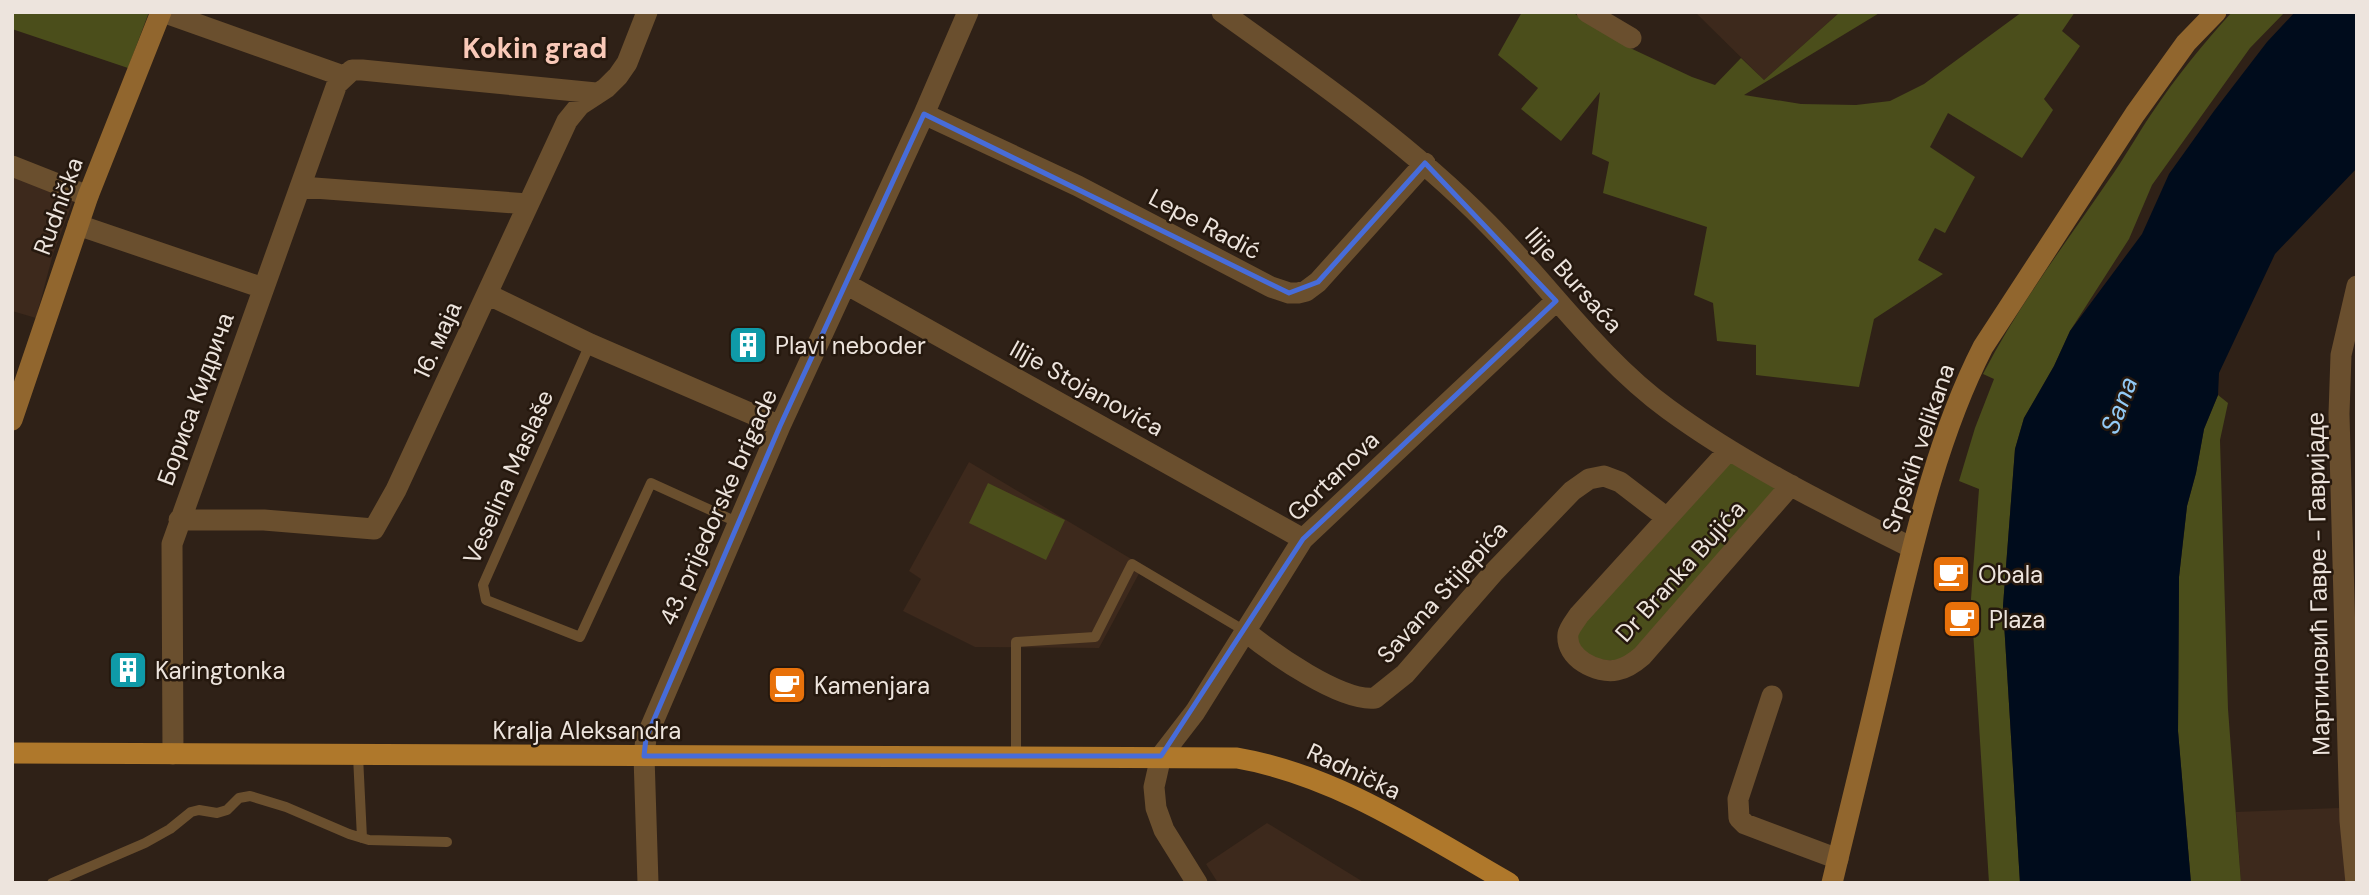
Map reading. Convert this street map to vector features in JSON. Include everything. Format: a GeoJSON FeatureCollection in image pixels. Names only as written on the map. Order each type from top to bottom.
{"type":"FeatureCollection","features":[{"type":"Feature","properties":{"kind":"main road","name":"Rudnička"},"geometry":{"type":"LineString","coordinates":[[12,420],[88,196],[162,12]]}},
{"type":"Feature","properties":{"kind":"main road","name":"Srpskih velikana"},"geometry":{"type":"LineString","coordinates":[[1832,883],[1912,548],[1947,433],[1983,347],[2135,114],[2186,43],[2216,12]]}},
{"type":"Feature","properties":{"kind":"main road","name":"Kralja Aleksandra"},"geometry":{"type":"LineString","coordinates":[[12,753],[1161,756]]}},
{"type":"Feature","properties":{"kind":"main road","name":"Radnička"},"geometry":{"type":"LineString","coordinates":[[1161,756],[1237,758],[1270,763],[1310,777],[1363,802],[1509,883]]}},
{"type":"Feature","properties":{"kind":"street"},"geometry":{"type":"LineString","coordinates":[[162,12],[343,76],[352,70],[362,70],[596,93]]}},
{"type":"Feature","properties":{"kind":"street","name":"16. маја"},"geometry":{"type":"LineString","coordinates":[[179,520],[264,520],[373,529],[396,490],[567,121],[580,104],[606,88],[627,63],[647,12]]}},
{"type":"Feature","properties":{"kind":"street","name":"43. prijedorske brigade"},"geometry":{"type":"LineString","coordinates":[[648,883],[644,756],[646,738],[780,426],[924,114],[968,12]]}},
{"type":"Feature","properties":{"kind":"street","name":"Ilije Bursaća"},"geometry":{"type":"LineString","coordinates":[[1222,12],[1328,87],[1424,163],[1489,224],[1556,302],[1609,357],[1666,408],[1729,450],[1912,548]]}},
{"type":"Feature","properties":{"kind":"street"},"geometry":{"type":"LineString","coordinates":[[1587,12],[1631,38]]}},
{"type":"Feature","properties":{"kind":"street","name":"Бориса Kидрича"},"geometry":{"type":"LineString","coordinates":[[173,754],[172,544],[262,288],[337,84],[343,76]]}},
{"type":"Feature","properties":{"kind":"street","name":"Lepe Radić"},"geometry":{"type":"LineString","coordinates":[[924,114],[1078,186],[1238,272],[1289,293],[1306,291],[1318,282],[1424,163]]}},
{"type":"Feature","properties":{"kind":"street"},"geometry":{"type":"LineString","coordinates":[[12,166],[88,196]]}},
{"type":"Feature","properties":{"kind":"street"},"geometry":{"type":"LineString","coordinates":[[301,187],[528,204]]}},
{"type":"Feature","properties":{"kind":"street"},"geometry":{"type":"LineString","coordinates":[[78,225],[262,288]]}},
{"type":"Feature","properties":{"kind":"street","name":"Ilije Stojanovića"},"geometry":{"type":"LineString","coordinates":[[846,284],[1303,539]]}},
{"type":"Feature","properties":{"kind":"street","name":"Мартиновић Гавре - Гавријаде"},"geometry":{"type":"LineString","coordinates":[[2356,883],[2350,821],[2339,414],[2341,355],[2357,286]]}},
{"type":"Feature","properties":{"kind":"street"},"geometry":{"type":"LineString","coordinates":[[487,294],[590,344],[780,426]]}},
{"type":"Feature","properties":{"kind":"street","name":"Gortanova"},"geometry":{"type":"LineString","coordinates":[[1161,756],[1195,712],[1303,539],[1556,302]]}},
{"type":"Feature","properties":{"kind":"street","name":"Dr Branka Bujića"},"geometry":{"type":"LineString","coordinates":[[1729,450],[1579,615],[1568,632],[1569,645],[1578,658],[1591,667],[1614,671],[1630,666],[1642,656],[1791,485]]}},
{"type":"Feature","properties":{"kind":"street","name":"Savana Stijepića"},"geometry":{"type":"LineString","coordinates":[[1245,631],[1266,648],[1338,690],[1356,698],[1375,698],[1394,685],[1493,573],[1572,491],[1589,479],[1604,476],[1620,482],[1667,517]]}},
{"type":"Feature","properties":{"kind":"street"},"geometry":{"type":"LineString","coordinates":[[1772,696],[1738,799],[1739,818],[1745,824],[1838,859]]}},
{"type":"Feature","properties":{"kind":"street"},"geometry":{"type":"LineString","coordinates":[[1161,756],[1154,787],[1156,808],[1164,830],[1197,883]]}},
{"type":"Feature","properties":{"kind":"lane","name":"Veselina Maslaše"},"geometry":{"type":"LineString","coordinates":[[590,344],[483,585],[486,600],[580,637],[651,484],[739,523]]}},
{"type":"Feature","properties":{"kind":"lane"},"geometry":{"type":"LineString","coordinates":[[1016,756],[1016,642],[1095,637],[1132,564],[1245,631]]}},
{"type":"Feature","properties":{"kind":"lane"},"geometry":{"type":"LineString","coordinates":[[358,756],[362,838]]}},
{"type":"Feature","properties":{"kind":"lane"},"geometry":{"type":"LineString","coordinates":[[52,883],[69,879],[145,843],[170,829],[191,812],[199,810],[217,813],[227,810],[239,798],[250,796],[286,807],[362,838],[399,842],[447,842]]}},
{"type":"Feature","properties":{"kind":"highlighted area"},"geometry":{"type":"Polygon","coordinates":[[[924,114],[1289,293],[1318,282],[1425,163],[1556,301],[1303,539],[1161,756],[644,756],[646,738],[780,426],[924,114]]]}},
{"type":"Feature","properties":{"kind":"shaded area"},"geometry":{"type":"Polygon","coordinates":[[[1695,12],[1840,12],[1764,80],[1695,12]]]}},
{"type":"Feature","properties":{"kind":"shaded area"},"geometry":{"type":"Polygon","coordinates":[[[12,171],[75,196],[53,254],[36,318],[12,311],[12,171]]]}},
{"type":"Feature","properties":{"kind":"shaded area"},"geometry":{"type":"Polygon","coordinates":[[[969,462],[1143,566],[1099,648],[975,647],[903,611],[921,579],[909,571],[969,462]]]}},
{"type":"Feature","properties":{"kind":"shaded area"},"geometry":{"type":"Polygon","coordinates":[[[2339,808],[2349,883],[2241,883],[2236,812],[2339,808]]]}},
{"type":"Feature","properties":{"kind":"shaded area"},"geometry":{"type":"Polygon","coordinates":[[[1267,823],[1365,883],[1218,883],[1206,864],[1267,823]]]}},
{"type":"Feature","properties":{"kind":"green space"},"geometry":{"type":"Polygon","coordinates":[[[12,12],[149,12],[128,68],[12,29],[12,12]]]}},
{"type":"Feature","properties":{"kind":"green space"},"geometry":{"type":"Polygon","coordinates":[[[1522,12],[1572,12],[1628,47],[1715,85],[1741,58],[1764,80],[1840,12],[1881,12],[1744,95],[1801,104],[1856,105],[1890,101],[1924,84],[2022,12],[2075,12],[2062,31],[2080,46],[2044,99],[2053,110],[2022,158],[1948,113],[1930,147],[1975,177],[1945,233],[1935,228],[1918,260],[1943,274],[1874,319],[1859,387],[1756,375],[1756,345],[1717,341],[1713,303],[1694,295],[1707,227],[1603,193],[1609,162],[1592,154],[1600,92],[1561,141],[1521,109],[1538,88],[1498,55],[1522,12]]]}},
{"type":"Feature","properties":{"kind":"green space"},"geometry":{"type":"Polygon","coordinates":[[[2232,12],[2285,12],[2250,48],[2152,185],[2129,239],[2070,331],[2054,366],[2024,418],[2015,449],[2003,606],[2020,883],[1989,883],[1971,599],[1979,489],[1959,481],[1994,379],[1983,374],[2027,300],[2114,173],[2146,121],[2190,61],[2232,12]]]}},
{"type":"Feature","properties":{"kind":"green space"},"geometry":{"type":"Polygon","coordinates":[[[2218,395],[2228,403],[2220,440],[2228,709],[2241,883],[2191,883],[2178,731],[2179,577],[2187,506],[2204,429],[2218,395]]]}},
{"type":"Feature","properties":{"kind":"green space"},"geometry":{"type":"Polygon","coordinates":[[[1733,457],[1779,487],[1623,662],[1588,658],[1573,634],[1733,457]]]}},
{"type":"Feature","properties":{"kind":"green space"},"geometry":{"type":"Polygon","coordinates":[[[988,483],[1065,520],[1046,560],[969,523],[988,483]]]}},
{"type":"Feature","properties":{"kind":"water","name":"Sana"},"geometry":{"type":"Polygon","coordinates":[[[2295,12],[2357,12],[2357,168],[2275,254],[2219,373],[2218,395],[2204,429],[2187,506],[2179,577],[2178,731],[2191,883],[2020,883],[2003,606],[2015,449],[2024,418],[2054,366],[2070,331],[2142,234],[2169,174],[2267,42],[2295,12]]]}},
{"type":"Feature","properties":{"kind":"place","name":"Plavi neboder"},"geometry":{"type":"Point","coordinates":[748,345]}},
{"type":"Feature","properties":{"kind":"place","name":"Obala"},"geometry":{"type":"Point","coordinates":[1951,574]}},
{"type":"Feature","properties":{"kind":"place","name":"Plaza"},"geometry":{"type":"Point","coordinates":[1962,619]}},
{"type":"Feature","properties":{"kind":"place","name":"Karingtonka"},"geometry":{"type":"Point","coordinates":[128,670]}},
{"type":"Feature","properties":{"kind":"place","name":"Kamenjara"},"geometry":{"type":"Point","coordinates":[787,685]}},
{"type":"Feature","properties":{"kind":"district","name":"Kokin grad"},"geometry":{"type":"Point","coordinates":[535,48]}}]}
